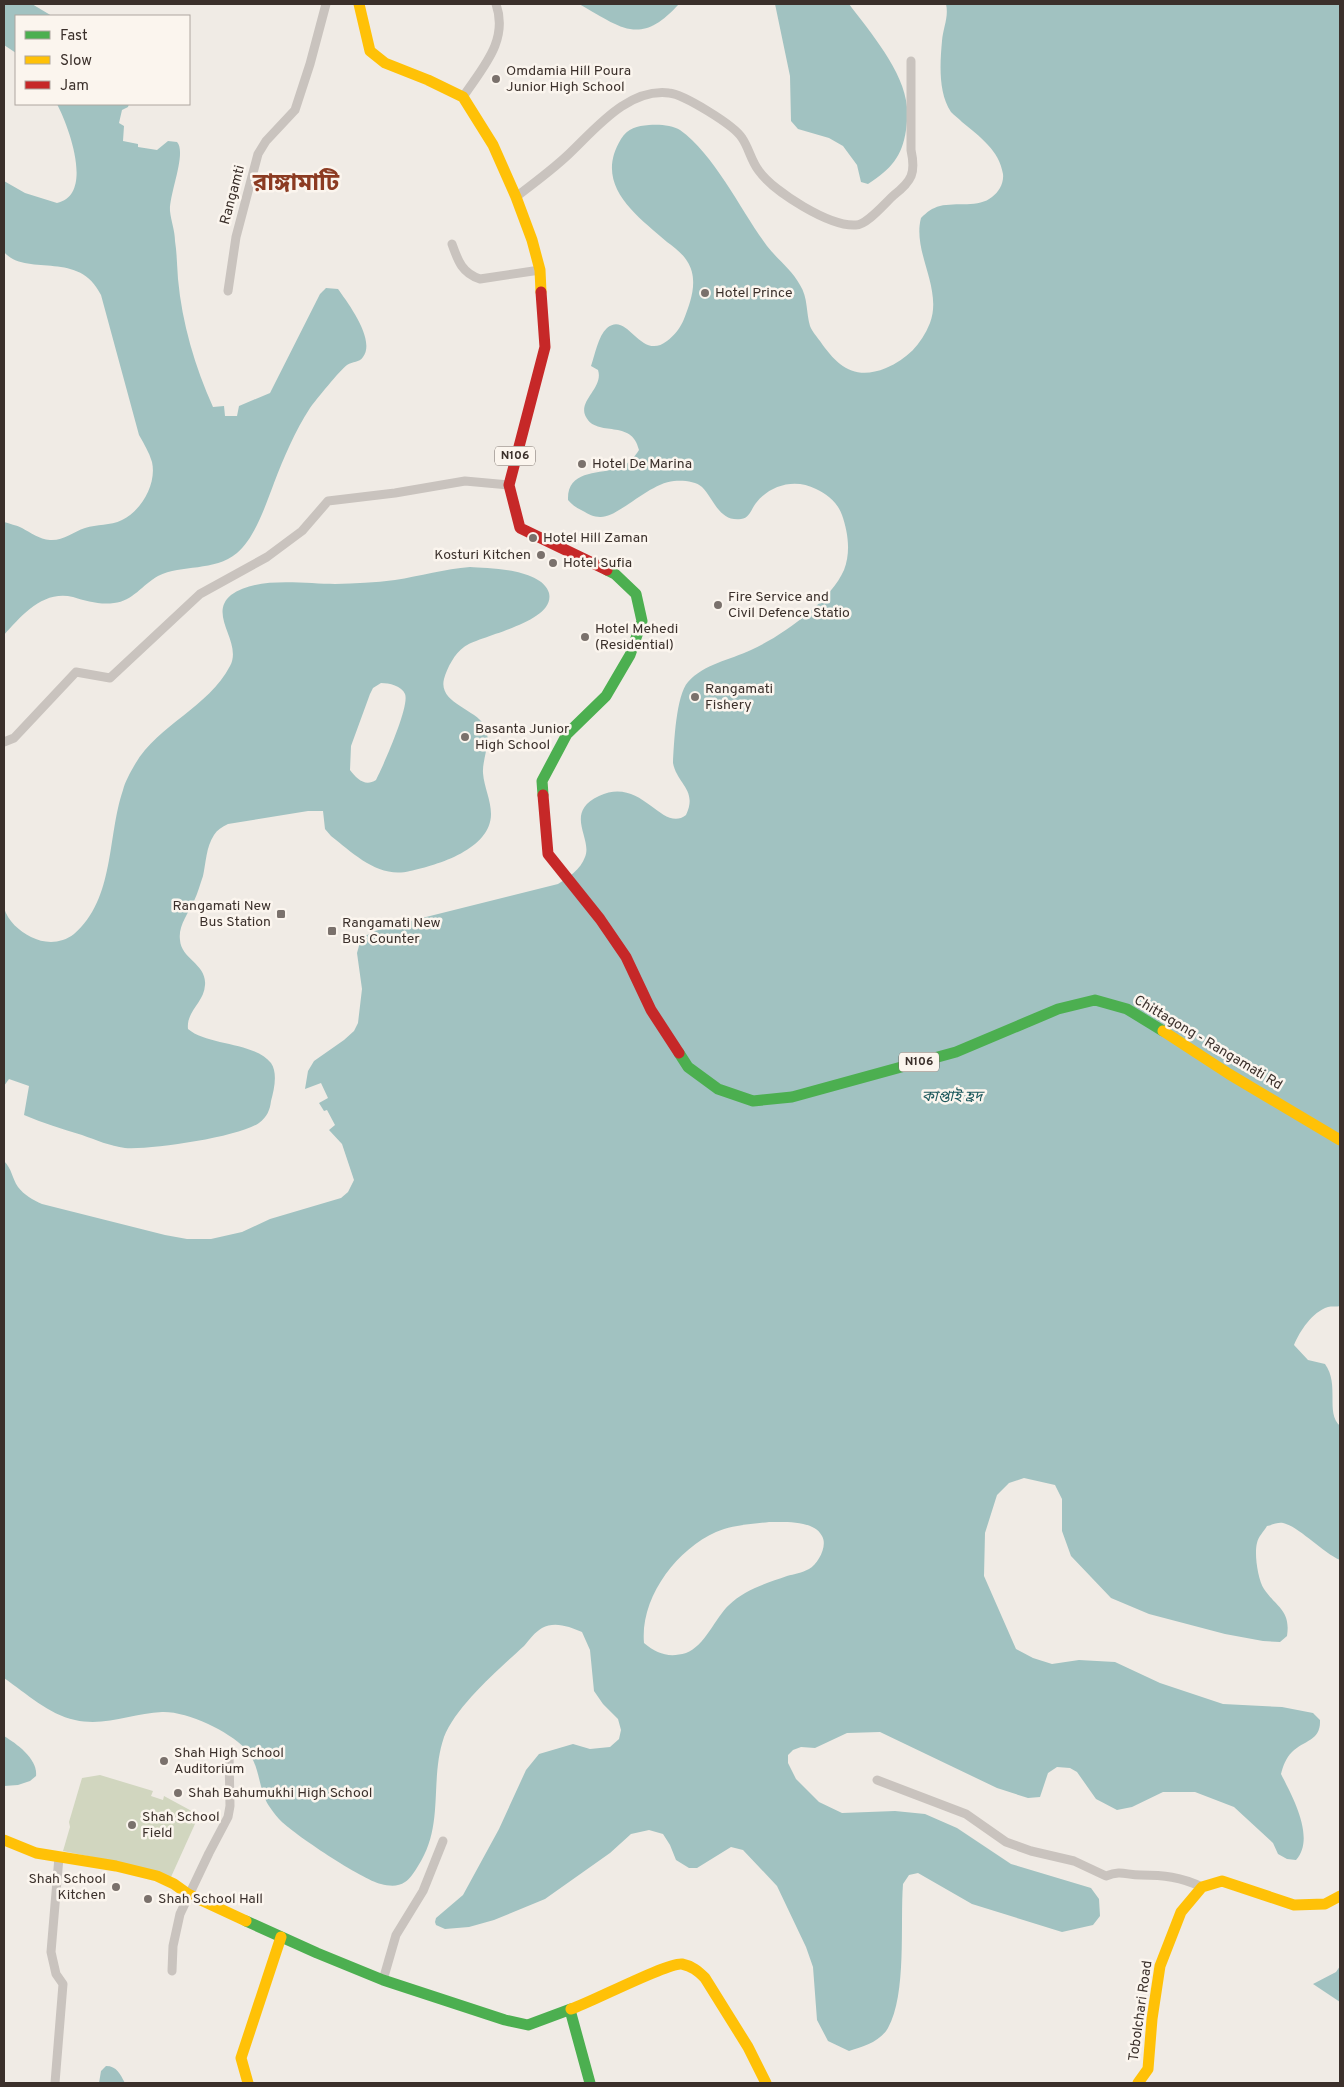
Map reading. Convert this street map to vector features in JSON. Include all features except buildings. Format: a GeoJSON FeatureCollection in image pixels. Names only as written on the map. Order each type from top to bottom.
{"type":"FeatureCollection","features":[{"type":"Feature","properties":{"kind":"main road"},"geometry":{"type":"LineString","coordinates":[[358,4],[370,51],[385,63],[428,80],[463,97]]}},
{"type":"Feature","properties":{"kind":"main road","name":"N106"},"geometry":{"type":"LineString","coordinates":[[463,97],[493,145],[516,197],[532,240],[540,270],[544,347],[508,485]]}},
{"type":"Feature","properties":{"kind":"main road","name":"Chittagong - Rangamati Rd"},"geometry":{"type":"LineString","coordinates":[[508,485],[520,528],[615,574],[636,594],[642,621],[630,655],[606,696],[566,734],[542,780],[548,854],[600,919],[626,957],[651,1010],[688,1068],[718,1089],[753,1101],[792,1097],[956,1052],[1058,1009],[1095,1000],[1126,1009],[1176,1038],[1229,1074],[1340,1140]]}},
{"type":"Feature","properties":{"kind":"main road"},"geometry":{"type":"LineString","coordinates":[[4,1840],[29,1851],[136,1870],[169,1880],[188,1894],[281,1937],[383,1980],[505,2020],[528,2025],[570,2010],[660,1970],[681,1964],[696,1969],[705,1978],[748,2046],[766,2083]]}},
{"type":"Feature","properties":{"kind":"main road"},"geometry":{"type":"LineString","coordinates":[[1202,1887],[1222,1881],[1294,1905],[1325,1904],[1340,1896]]}},
{"type":"Feature","properties":{"kind":"main road","name":"Tobolchari Road"},"geometry":{"type":"LineString","coordinates":[[1138,2083],[1148,2069],[1152,2019],[1160,1966],[1181,1912],[1202,1887]]}},
{"type":"Feature","properties":{"kind":"main road"},"geometry":{"type":"LineString","coordinates":[[248,2083],[241,2058],[281,1937]]}},
{"type":"Feature","properties":{"kind":"main road"},"geometry":{"type":"LineString","coordinates":[[570,2010],[590,2083]]}},
{"type":"Feature","properties":{"kind":"street","name":"Rangamti"},"geometry":{"type":"LineString","coordinates":[[228,291],[236,237],[258,154],[266,141],[295,110],[326,4]]}},
{"type":"Feature","properties":{"kind":"street"},"geometry":{"type":"LineString","coordinates":[[463,97],[492,52],[500,31],[500,15],[496,4]]}},
{"type":"Feature","properties":{"kind":"street"},"geometry":{"type":"LineString","coordinates":[[516,197],[571,152],[592,129],[619,107],[648,94],[670,92],[725,121],[742,137],[760,173],[806,209],[830,220],[857,225],[866,221],[904,187],[911,178],[914,164],[911,150],[911,61]]}},
{"type":"Feature","properties":{"kind":"street"},"geometry":{"type":"LineString","coordinates":[[452,244],[460,266],[470,276],[480,279],[540,270]]}},
{"type":"Feature","properties":{"kind":"street"},"geometry":{"type":"LineString","coordinates":[[4,742],[14,738],[76,672],[110,678],[200,594],[267,558],[302,531],[328,501],[395,493],[465,481],[508,485]]}},
{"type":"Feature","properties":{"kind":"street"},"geometry":{"type":"LineString","coordinates":[[172,1971],[175,1929],[188,1894],[228,1817],[230,1806],[229,1756]]}},
{"type":"Feature","properties":{"kind":"street"},"geometry":{"type":"LineString","coordinates":[[877,1780],[966,1814],[1006,1842],[1074,1861],[1106,1876],[1117,1872],[1141,1875],[1149,1873],[1186,1880],[1202,1887]]}},
{"type":"Feature","properties":{"kind":"street"},"geometry":{"type":"LineString","coordinates":[[383,1980],[396,1935],[423,1892],[443,1841]]}},
{"type":"Feature","properties":{"kind":"street"},"geometry":{"type":"LineString","coordinates":[[55,2083],[63,1984],[56,1974],[51,1952],[59,1857]]}},
{"type":"Feature","properties":{"kind":"green space","name":"Shah School Field"},"geometry":{"type":"Polygon","coordinates":[[[100,1775],[153,1791],[151,1796],[163,1800],[164,1796],[199,1815],[171,1877],[121,1863],[63,1851],[82,1778],[100,1775]]]}},
{"type":"Feature","properties":{"kind":"water"},"geometry":{"type":"Polygon","coordinates":[[[4,4],[32,4],[50,15],[15,15],[15,52],[4,45],[4,4]]]}},
{"type":"Feature","properties":{"kind":"water"},"geometry":{"type":"Polygon","coordinates":[[[579,4],[679,4],[653,26],[642,29],[630,29],[619,26],[579,4]]]}},
{"type":"Feature","properties":{"kind":"water"},"geometry":{"type":"Polygon","coordinates":[[[775,4],[849,4],[876,39],[893,66],[905,93],[907,121],[904,139],[902,148],[894,162],[868,184],[861,182],[857,165],[843,146],[829,138],[798,129],[791,121],[790,76],[775,4]]]}},
{"type":"Feature","properties":{"kind":"water","name":"কাপ্তাই হ্রদ"},"geometry":{"type":"Polygon","coordinates":[[[946,4],[1340,4],[1340,1306],[1328,1307],[1317,1313],[1303,1328],[1294,1345],[1308,1360],[1325,1364],[1332,1381],[1333,1413],[1340,1426],[1340,1560],[1289,1525],[1277,1523],[1267,1526],[1257,1543],[1257,1567],[1264,1589],[1285,1614],[1288,1627],[1287,1636],[1280,1642],[1225,1634],[1149,1614],[1111,1598],[1071,1556],[1062,1531],[1062,1499],[1055,1485],[1024,1478],[1009,1483],[997,1495],[985,1533],[984,1576],[1016,1649],[1033,1658],[1052,1664],[1079,1660],[1115,1662],[1160,1683],[1223,1704],[1282,1707],[1313,1713],[1320,1720],[1318,1732],[1290,1754],[1281,1774],[1300,1817],[1304,1840],[1302,1851],[1296,1860],[1287,1859],[1278,1854],[1273,1843],[1234,1807],[1195,1792],[1163,1792],[1132,1807],[1117,1810],[1096,1799],[1077,1772],[1070,1768],[1057,1767],[1048,1773],[1040,1797],[1028,1798],[997,1788],[880,1732],[847,1733],[815,1748],[801,1747],[793,1750],[788,1755],[788,1763],[796,1779],[819,1802],[842,1813],[895,1811],[925,1814],[957,1828],[1011,1864],[1091,1888],[1099,1899],[1100,1916],[1093,1925],[1062,1932],[972,1904],[918,1873],[909,1875],[903,1884],[902,1958],[898,1997],[894,2014],[885,2033],[870,2043],[849,2051],[828,2041],[817,2020],[813,1967],[806,1947],[777,1886],[743,1850],[731,1847],[697,1868],[689,1868],[676,1860],[663,1834],[649,1830],[631,1834],[610,1853],[545,1899],[494,1920],[469,1927],[445,1929],[436,1925],[436,1918],[463,1895],[499,1829],[526,1770],[539,1754],[573,1744],[590,1749],[610,1747],[619,1739],[621,1730],[618,1719],[603,1704],[594,1691],[590,1650],[582,1632],[557,1625],[547,1626],[539,1630],[468,1700],[458,1713],[444,1737],[440,1753],[434,1819],[426,1850],[409,1879],[402,1884],[393,1886],[372,1881],[359,1874],[328,1856],[287,1826],[276,1816],[265,1799],[254,1761],[250,1754],[238,1742],[218,1729],[195,1718],[162,1712],[108,1721],[86,1722],[75,1720],[47,1708],[4,1678],[4,1161],[20,1190],[42,1204],[187,1239],[211,1239],[242,1232],[270,1219],[341,1198],[348,1192],[354,1180],[342,1144],[329,1130],[335,1125],[327,1110],[324,1111],[319,1103],[328,1098],[321,1083],[305,1089],[308,1071],[314,1061],[344,1040],[354,1031],[358,1023],[362,989],[357,953],[360,942],[365,936],[375,931],[418,919],[558,884],[574,873],[585,857],[586,842],[581,826],[581,818],[583,810],[588,803],[599,796],[614,792],[627,793],[639,798],[668,817],[677,819],[686,815],[690,799],[673,763],[676,720],[684,688],[694,676],[702,671],[763,644],[790,627],[817,606],[837,582],[844,570],[848,549],[847,535],[842,515],[835,503],[820,491],[800,484],[783,485],[768,492],[756,503],[748,515],[741,519],[727,517],[718,509],[702,487],[696,483],[685,481],[664,483],[607,516],[591,515],[577,508],[568,500],[572,484],[577,479],[592,473],[623,466],[639,450],[635,440],[629,434],[598,427],[591,423],[584,411],[587,400],[599,377],[598,370],[591,366],[601,336],[607,328],[615,324],[621,325],[649,345],[658,346],[675,334],[683,322],[693,290],[693,275],[685,258],[631,210],[622,198],[615,185],[612,171],[614,156],[621,139],[633,128],[657,125],[669,126],[680,130],[693,141],[716,168],[767,246],[797,280],[806,300],[811,328],[826,350],[840,364],[856,372],[875,372],[886,368],[907,356],[918,345],[930,323],[933,297],[920,244],[921,218],[930,210],[940,206],[974,204],[987,200],[997,193],[1003,181],[1001,165],[993,151],[951,112],[944,96],[941,78],[941,59],[946,4]],[[769,1522],[742,1525],[716,1532],[701,1540],[687,1551],[664,1577],[654,1593],[644,1626],[644,1643],[664,1654],[686,1653],[699,1644],[729,1605],[742,1595],[764,1584],[804,1572],[812,1567],[819,1559],[824,1545],[824,1540],[818,1531],[813,1527],[799,1523],[769,1522]]]}},
{"type":"Feature","properties":{"kind":"water"},"geometry":{"type":"Polygon","coordinates":[[[58,105],[129,105],[122,110],[119,123],[124,126],[123,141],[138,144],[138,147],[157,150],[168,141],[177,142],[180,147],[179,164],[170,211],[175,237],[180,295],[190,344],[200,376],[213,407],[224,406],[225,416],[237,416],[239,406],[270,393],[320,294],[326,288],[338,289],[348,303],[363,332],[366,350],[361,359],[344,368],[310,408],[290,444],[255,530],[237,553],[218,563],[167,572],[158,576],[121,602],[104,603],[73,597],[52,597],[26,612],[4,635],[4,522],[20,527],[35,536],[50,540],[59,539],[85,528],[113,523],[129,516],[146,496],[152,479],[152,462],[139,435],[101,295],[91,281],[80,273],[67,268],[26,263],[14,259],[4,252],[4,181],[25,193],[57,203],[68,197],[75,187],[77,174],[75,158],[72,142],[58,105]]]}},
{"type":"Feature","properties":{"kind":"water"},"geometry":{"type":"Polygon","coordinates":[[[470,567],[502,569],[526,574],[544,585],[549,593],[548,603],[541,612],[529,620],[464,647],[452,661],[444,679],[446,694],[458,705],[479,719],[484,725],[488,736],[483,773],[491,814],[489,826],[482,837],[473,846],[448,860],[399,873],[377,868],[358,857],[331,836],[325,829],[323,811],[308,811],[228,824],[217,832],[209,845],[203,876],[180,930],[181,947],[205,978],[202,997],[192,1012],[188,1029],[207,1039],[254,1051],[264,1056],[271,1063],[275,1077],[274,1087],[270,1107],[264,1118],[249,1128],[215,1138],[174,1145],[125,1148],[103,1143],[24,1115],[29,1086],[9,1079],[4,1086],[4,908],[14,925],[22,932],[47,942],[64,940],[74,934],[87,920],[97,903],[103,885],[118,808],[125,784],[132,769],[156,739],[209,694],[221,681],[230,666],[233,657],[232,648],[223,611],[225,603],[231,595],[241,589],[267,583],[335,584],[380,582],[470,567]],[[384,683],[373,688],[351,746],[350,770],[358,779],[368,783],[376,780],[404,711],[405,694],[403,691],[395,686],[384,683]]]}},
{"type":"Feature","properties":{"kind":"water"},"geometry":{"type":"Polygon","coordinates":[[[4,1736],[26,1753],[34,1764],[36,1776],[30,1781],[18,1785],[4,1786],[4,1736]]]}},
{"type":"Feature","properties":{"kind":"water"},"geometry":{"type":"Polygon","coordinates":[[[1340,1966],[1340,2002],[1313,1984],[1336,1972],[1340,1966]]]}},
{"type":"Feature","properties":{"kind":"water"},"geometry":{"type":"Polygon","coordinates":[[[106,2066],[116,2069],[125,2083],[99,2083],[101,2071],[106,2066]]]}},
{"type":"Feature","properties":{"kind":"traffic: fast"},"geometry":{"type":"LineString","coordinates":[[543,795],[542,781],[567,734],[606,696],[630,655],[642,621],[636,594],[615,574],[607,570]]}},
{"type":"Feature","properties":{"kind":"traffic: fast"},"geometry":{"type":"LineString","coordinates":[[679,1053],[688,1067],[718,1089],[753,1101],[792,1097],[956,1052],[1058,1009],[1095,1000],[1127,1009],[1163,1031]]}},
{"type":"Feature","properties":{"kind":"traffic: fast"},"geometry":{"type":"LineString","coordinates":[[246,1921],[383,1980],[505,2020],[528,2025],[571,2009]]}},
{"type":"Feature","properties":{"kind":"traffic: fast"},"geometry":{"type":"LineString","coordinates":[[570,2010],[590,2083]]}},
{"type":"Feature","properties":{"kind":"traffic: slow"},"geometry":{"type":"LineString","coordinates":[[359,4],[370,51],[385,63],[428,80],[463,97],[493,145],[516,197],[532,240],[540,270],[541,292]]}},
{"type":"Feature","properties":{"kind":"traffic: slow"},"geometry":{"type":"LineString","coordinates":[[1163,1031],[1229,1074],[1340,1140]]}},
{"type":"Feature","properties":{"kind":"traffic: slow"},"geometry":{"type":"LineString","coordinates":[[4,1840],[36,1853],[116,1866],[157,1876],[174,1884],[188,1894],[246,1921]]}},
{"type":"Feature","properties":{"kind":"traffic: slow"},"geometry":{"type":"LineString","coordinates":[[1138,2083],[1148,2069],[1152,2019],[1160,1966],[1181,1912],[1202,1887],[1222,1881],[1294,1905],[1325,1904],[1340,1896]]}},
{"type":"Feature","properties":{"kind":"traffic: slow"},"geometry":{"type":"LineString","coordinates":[[248,2083],[241,2058],[281,1937]]}},
{"type":"Feature","properties":{"kind":"traffic: slow"},"geometry":{"type":"LineString","coordinates":[[571,2009],[662,1969],[682,1964],[689,1966],[705,1978],[748,2047],[766,2083]]}},
{"type":"Feature","properties":{"kind":"traffic: jam"},"geometry":{"type":"LineString","coordinates":[[541,292],[545,347],[509,485],[520,528],[607,570]]}},
{"type":"Feature","properties":{"kind":"traffic: jam"},"geometry":{"type":"LineString","coordinates":[[543,795],[548,854],[600,919],[626,957],[651,1010],[679,1053]]}},
{"type":"Feature","properties":{"kind":"place","name":"Omdamia Hill Poura Junior High School"},"geometry":{"type":"Point","coordinates":[496,79]}},
{"type":"Feature","properties":{"kind":"place","name":"Hotel Prince"},"geometry":{"type":"Point","coordinates":[705,293]}},
{"type":"Feature","properties":{"kind":"place","name":"Hotel De Marina"},"geometry":{"type":"Point","coordinates":[582,464]}},
{"type":"Feature","properties":{"kind":"place","name":"Hotel Hill Zaman"},"geometry":{"type":"Point","coordinates":[533,538]}},
{"type":"Feature","properties":{"kind":"place","name":"Kosturi Kitchen"},"geometry":{"type":"Point","coordinates":[541,555]}},
{"type":"Feature","properties":{"kind":"place","name":"Hotel Sufia"},"geometry":{"type":"Point","coordinates":[553,563]}},
{"type":"Feature","properties":{"kind":"place","name":"Fire Service and Civil Defence Statio"},"geometry":{"type":"Point","coordinates":[718,605]}},
{"type":"Feature","properties":{"kind":"place","name":"Hotel Mehedi (Residential)"},"geometry":{"type":"Point","coordinates":[585,637]}},
{"type":"Feature","properties":{"kind":"place","name":"Rangamati Fishery"},"geometry":{"type":"Point","coordinates":[695,697]}},
{"type":"Feature","properties":{"kind":"place","name":"Basanta Junior High School"},"geometry":{"type":"Point","coordinates":[465,737]}},
{"type":"Feature","properties":{"kind":"place","name":"Rangamati New Bus Station"},"geometry":{"type":"Point","coordinates":[281,914]}},
{"type":"Feature","properties":{"kind":"place","name":"Rangamati New Bus Counter"},"geometry":{"type":"Point","coordinates":[332,931]}},
{"type":"Feature","properties":{"kind":"place","name":"Shah High School Auditorium"},"geometry":{"type":"Point","coordinates":[164,1761]}},
{"type":"Feature","properties":{"kind":"place","name":"Shah Bahumukhi High School"},"geometry":{"type":"Point","coordinates":[178,1793]}},
{"type":"Feature","properties":{"kind":"place","name":"Shah School Field"},"geometry":{"type":"Point","coordinates":[132,1825]}},
{"type":"Feature","properties":{"kind":"place","name":"Shah School Kitchen"},"geometry":{"type":"Point","coordinates":[116,1887]}},
{"type":"Feature","properties":{"kind":"place","name":"Shah School Hall"},"geometry":{"type":"Point","coordinates":[148,1899]}},
{"type":"Feature","properties":{"kind":"district","name":"রাঙ্গামাটি"},"geometry":{"type":"Point","coordinates":[296,184]}}]}
